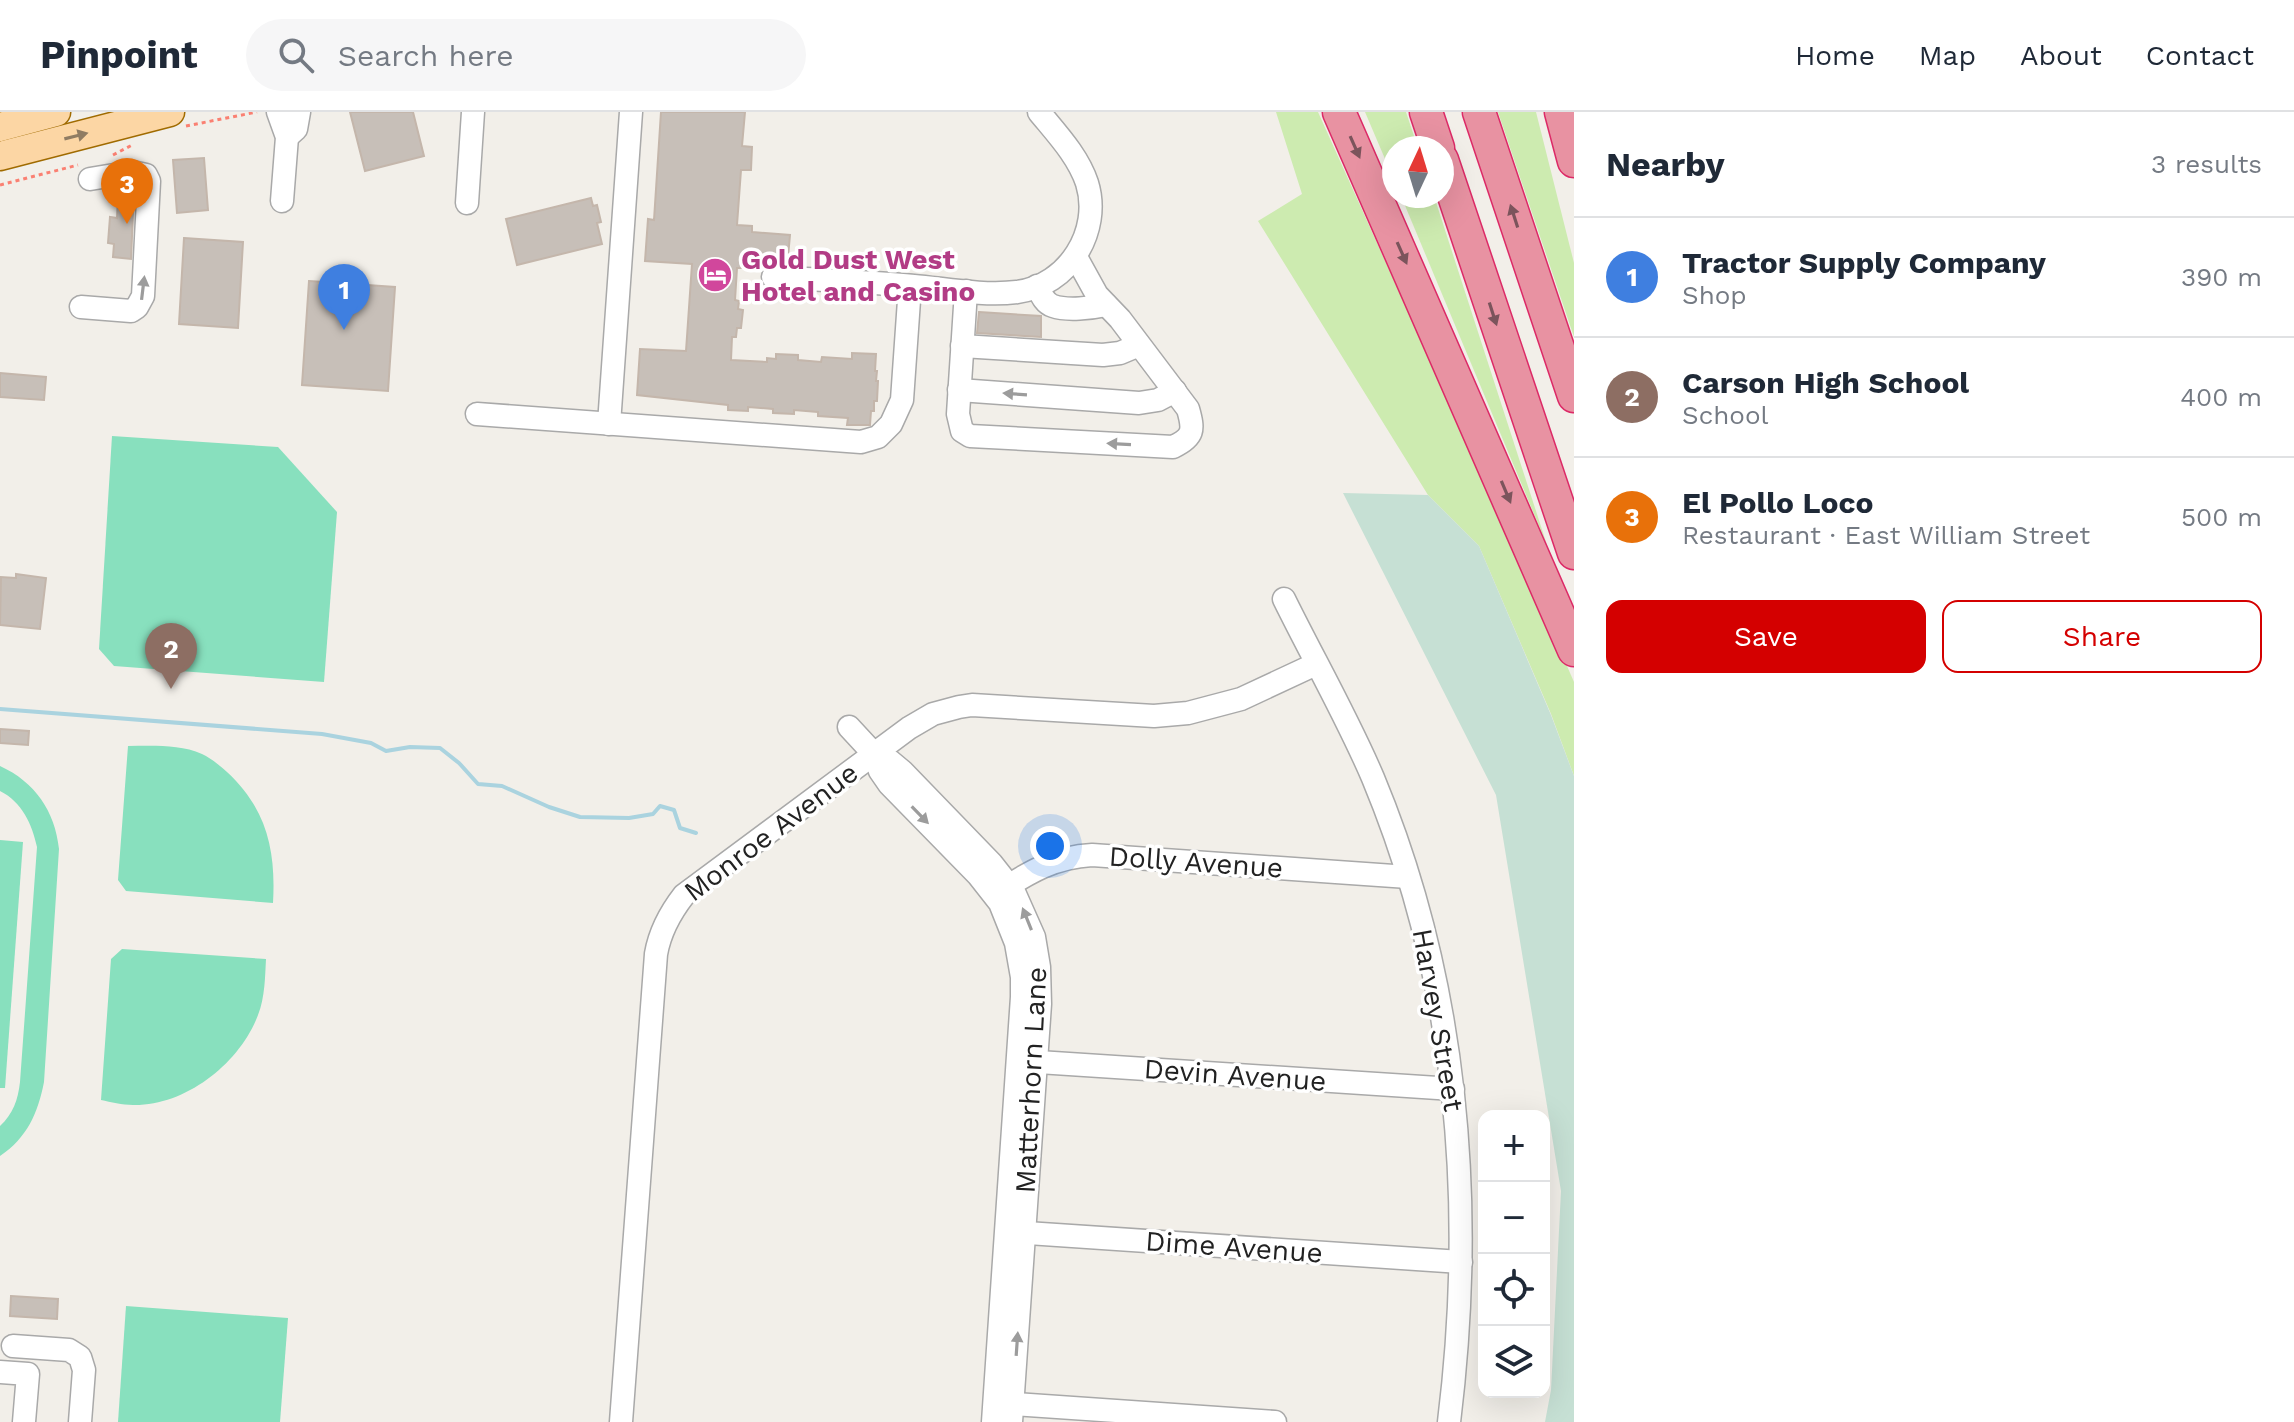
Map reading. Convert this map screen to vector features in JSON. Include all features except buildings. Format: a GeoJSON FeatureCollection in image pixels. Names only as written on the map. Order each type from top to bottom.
{"type":"FeatureCollection","features":[{"type":"Feature","properties":{"kind":"highway"},"geometry":{"type":"LineString","coordinates":[[1339,112],[1574,650]]}},
{"type":"Feature","properties":{"kind":"highway"},"geometry":{"type":"LineString","coordinates":[[1426,112],[1434,136]]}},
{"type":"Feature","properties":{"kind":"highway"},"geometry":{"type":"LineString","coordinates":[[1479,112],[1574,396]]}},
{"type":"Feature","properties":{"kind":"highway"},"geometry":{"type":"LineString","coordinates":[[1561,112],[1574,161]]}},
{"type":"Feature","properties":{"kind":"highway"},"geometry":{"type":"LineString","coordinates":[[1454,196],[1574,553]]}},
{"type":"Feature","properties":{"kind":"main road"},"geometry":{"type":"LineString","coordinates":[[0,127],[56,112]]}},
{"type":"Feature","properties":{"kind":"main road"},"geometry":{"type":"LineString","coordinates":[[0,156],[176,120]]}},
{"type":"Feature","properties":{"kind":"street"},"geometry":{"type":"LineString","coordinates":[[278,112],[287,137],[282,201]]}},
{"type":"Feature","properties":{"kind":"street"},"geometry":{"type":"LineString","coordinates":[[287,137],[296,129],[299,112]]}},
{"type":"Feature","properties":{"kind":"street"},"geometry":{"type":"LineString","coordinates":[[467,203],[473,112]]}},
{"type":"Feature","properties":{"kind":"street"},"geometry":{"type":"LineString","coordinates":[[609,424],[631,112]]}},
{"type":"Feature","properties":{"kind":"street"},"geometry":{"type":"LineString","coordinates":[[773,277],[1019,292],[1061,272],[1076,257],[1085,239],[1090,204],[1080,167],[1039,112]]}},
{"type":"Feature","properties":{"kind":"street"},"geometry":{"type":"LineString","coordinates":[[81,307],[131,311],[143,296],[149,181],[146,175],[132,172],[86,171]]}},
{"type":"Feature","properties":{"kind":"street"},"geometry":{"type":"LineString","coordinates":[[966,291],[959,390],[959,423],[962,431],[970,436],[1173,447],[1185,442],[1191,434],[1192,422],[1188,409],[1097,295],[1076,257]]}},
{"type":"Feature","properties":{"kind":"street"},"geometry":{"type":"LineString","coordinates":[[477,414],[861,442],[878,437],[891,424],[902,400],[910,286]]}},
{"type":"Feature","properties":{"kind":"street"},"geometry":{"type":"LineString","coordinates":[[1037,286],[1043,300],[1053,307],[1090,309],[1106,305]]}},
{"type":"Feature","properties":{"kind":"street"},"geometry":{"type":"LineString","coordinates":[[962,346],[1103,355],[1120,353],[1139,345]]}},
{"type":"Feature","properties":{"kind":"street"},"geometry":{"type":"LineString","coordinates":[[959,390],[1139,403],[1158,400],[1175,391]]}},
{"type":"Feature","properties":{"kind":"street","name":"Harvey Street"},"geometry":{"type":"LineString","coordinates":[[1284,599],[1373,779],[1408,877],[1439,993],[1453,1089],[1461,1191],[1458,1331],[1449,1422]]}},
{"type":"Feature","properties":{"kind":"street","name":"Monroe Avenue"},"geometry":{"type":"LineString","coordinates":[[621,1422],[655,966],[662,930],[675,906],[695,885],[933,714],[959,707],[985,705],[1154,716],[1188,713],[1241,699],[1316,664]]}},
{"type":"Feature","properties":{"kind":"street","name":"Matterhorn Lane"},"geometry":{"type":"LineString","coordinates":[[849,727],[874,754],[889,784],[978,875],[1002,890],[1019,957],[1026,1061],[1003,1413]]}},
{"type":"Feature","properties":{"kind":"street","name":"Dolly Avenue"},"geometry":{"type":"LineString","coordinates":[[1002,890],[1050,862],[1092,855],[1408,877]]}},
{"type":"Feature","properties":{"kind":"street","name":"Devin Avenue"},"geometry":{"type":"LineString","coordinates":[[1026,1061],[1453,1089]]}},
{"type":"Feature","properties":{"kind":"street","name":"Dime Avenue"},"geometry":{"type":"LineString","coordinates":[[1015,1232],[1461,1262]]}},
{"type":"Feature","properties":{"kind":"street"},"geometry":{"type":"LineString","coordinates":[[13,1346],[69,1350],[80,1357],[84,1370],[80,1422]]}},
{"type":"Feature","properties":{"kind":"street"},"geometry":{"type":"LineString","coordinates":[[0,1372],[28,1374],[24,1422]]}},
{"type":"Feature","properties":{"kind":"street"},"geometry":{"type":"LineString","coordinates":[[1003,1413],[1275,1422]]}},
{"type":"Feature","properties":{"kind":"path"},"geometry":{"type":"LineString","coordinates":[[176,120],[257,112]]}},
{"type":"Feature","properties":{"kind":"path"},"geometry":{"type":"LineString","coordinates":[[106,157],[142,140]]}},
{"type":"Feature","properties":{"kind":"path"},"geometry":{"type":"LineString","coordinates":[[0,185],[86,171]]}},
{"type":"Feature","properties":{"kind":"green space"},"geometry":{"type":"Polygon","coordinates":[[[1276,112],[1318,112],[1546,618],[1574,682],[1574,776],[1551,714],[1479,546],[1428,495],[1258,221],[1302,194],[1276,112]]]}},
{"type":"Feature","properties":{"kind":"green space"},"geometry":{"type":"Polygon","coordinates":[[[1365,112],[1406,112],[1414,136],[1382,136],[1382,152],[1365,112]]]}},
{"type":"Feature","properties":{"kind":"green space"},"geometry":{"type":"Polygon","coordinates":[[[1498,112],[1536,112],[1574,263],[1574,337],[1498,112]]]}},
{"type":"Feature","properties":{"kind":"green space"},"geometry":{"type":"Polygon","coordinates":[[[1406,208],[1438,208],[1547,545],[1406,208]]]}},
{"type":"Feature","properties":{"kind":"green space"},"geometry":{"type":"Polygon","coordinates":[[[112,436],[278,447],[337,512],[324,682],[114,666],[99,649],[112,436]]]}},
{"type":"Feature","properties":{"kind":"green space"},"geometry":{"type":"Polygon","coordinates":[[[1343,493],[1428,495],[1479,546],[1574,776],[1574,1422],[1545,1422],[1551,1390],[1561,1191],[1496,795],[1343,493]]]}},
{"type":"Feature","properties":{"kind":"green space"},"geometry":{"type":"Polygon","coordinates":[[[128,746],[165,746],[193,751],[215,762],[241,786],[266,832],[273,866],[273,903],[126,891],[118,880],[128,746]]]}},
{"type":"Feature","properties":{"kind":"green space"},"geometry":{"type":"Polygon","coordinates":[[[0,766],[23,780],[41,799],[53,822],[59,849],[44,1082],[30,1124],[0,1156],[0,1126],[14,1106],[20,1082],[37,847],[25,814],[0,791],[0,766]]]}},
{"type":"Feature","properties":{"kind":"green space"},"geometry":{"type":"Polygon","coordinates":[[[0,840],[23,842],[5,1088],[0,1088],[0,840]]]}},
{"type":"Feature","properties":{"kind":"green space"},"geometry":{"type":"Polygon","coordinates":[[[122,949],[266,959],[260,1008],[250,1033],[225,1065],[191,1090],[172,1098],[129,1105],[101,1100],[111,959],[122,949]]]}},
{"type":"Feature","properties":{"kind":"green space"},"geometry":{"type":"Polygon","coordinates":[[[126,1306],[288,1318],[280,1422],[118,1422],[126,1306]]]}},
{"type":"Feature","properties":{"kind":"waterway"},"geometry":{"type":"LineString","coordinates":[[0,709],[322,734],[371,743],[386,751],[410,747],[440,748],[478,784],[502,786],[580,817],[629,818],[653,814],[660,806],[674,810],[680,828],[696,833]]}},
{"type":"Feature","properties":{"kind":"place","name":"El Pollo Loco"},"geometry":{"type":"Point","coordinates":[127,224]}},
{"type":"Feature","properties":{"kind":"place","name":"Gold Dust West Hotel and Casino"},"geometry":{"type":"Point","coordinates":[715,275]}},
{"type":"Feature","properties":{"kind":"place","name":"Tractor Supply Company"},"geometry":{"type":"Point","coordinates":[344,330]}},
{"type":"Feature","properties":{"kind":"place","name":"Carson High School"},"geometry":{"type":"Point","coordinates":[171,689]}}]}
